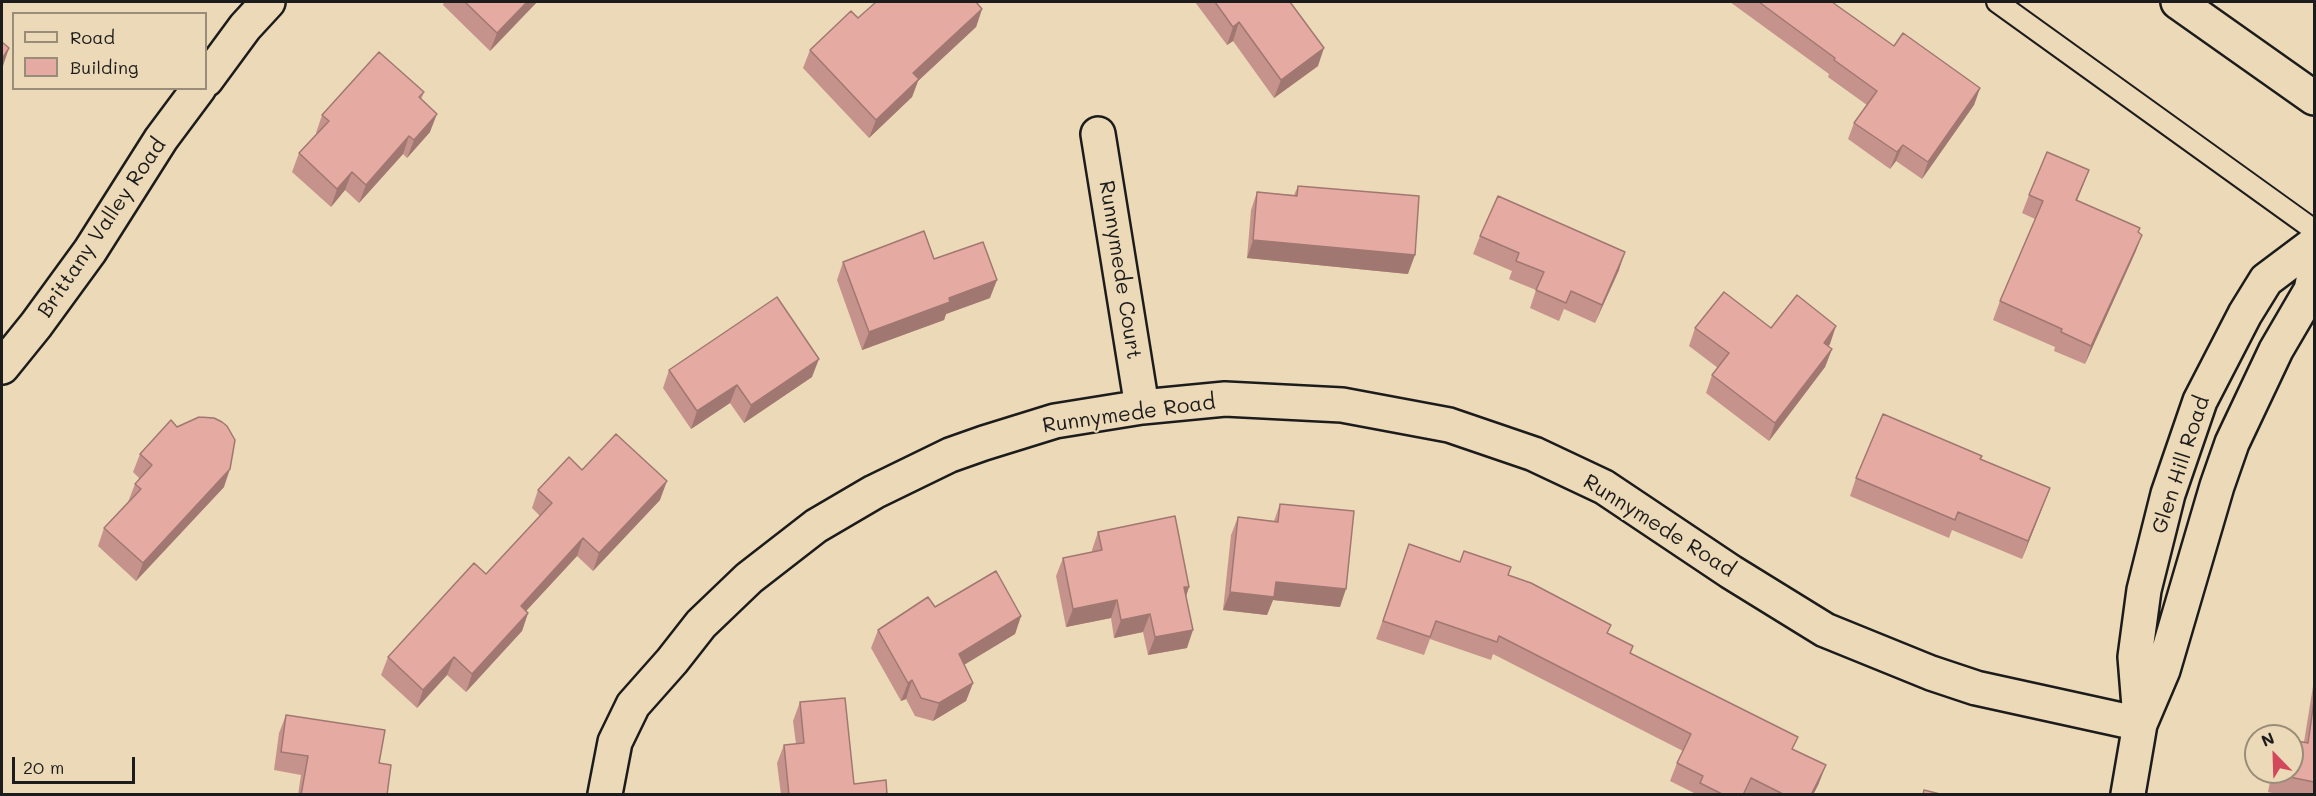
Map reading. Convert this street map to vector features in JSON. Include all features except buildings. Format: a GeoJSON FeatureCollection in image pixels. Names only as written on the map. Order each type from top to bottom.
{"type":"FeatureCollection","features":[{"type":"Feature","properties":{"kind":"street"},"geometry":{"type":"LineString","coordinates":[[207,79],[245,27],[268,2]]}},
{"type":"Feature","properties":{"kind":"street"},"geometry":{"type":"LineString","coordinates":[[2178,2],[2314,98]]}},
{"type":"Feature","properties":{"kind":"street","name":"Brittany Valley Road"},"geometry":{"type":"LineString","coordinates":[[2,367],[90,251],[161,140],[198,90]]}},
{"type":"Feature","properties":{"kind":"street","name":"Runnymede Court"},"geometry":{"type":"LineString","coordinates":[[1098,134],[1142,407]]}},
{"type":"Feature","properties":{"kind":"street","name":"Glen Hill Road"},"geometry":{"type":"LineString","coordinates":[[2140,724],[2135,657],[2144,590],[2168,494],[2200,401],[2266,280],[2314,244]]}},
{"type":"Feature","properties":{"kind":"street","name":"Glen Hill Road"},"geometry":{"type":"LineString","coordinates":[[2128,795],[2140,724],[2163,670],[2217,486],[2232,443],[2266,371],[2311,290],[2314,276]]}},
{"type":"Feature","properties":{"kind":"street"},"geometry":{"type":"LineString","coordinates":[[2225,352],[2266,371]]}},
{"type":"Feature","properties":{"kind":"street","name":"Runnymede Road"},"geometry":{"type":"LineString","coordinates":[[605,795],[615,742],[633,705],[701,624],[749,578],[816,526],[874,492],[950,455],[984,443],[1055,421],[1142,407],[1225,399],[1342,405],[1449,425],[1534,454],[1604,487],[1731,572],[1826,630],[1931,674],[1976,688],[2140,724]]}},
{"type":"Feature","properties":{"kind":"street"},"geometry":{"type":"LineString","coordinates":[[2158,535],[2200,546]]}},
{"type":"Feature","properties":{"kind":"lane"},"geometry":{"type":"LineString","coordinates":[[1998,2],[2314,230]]}}]}
